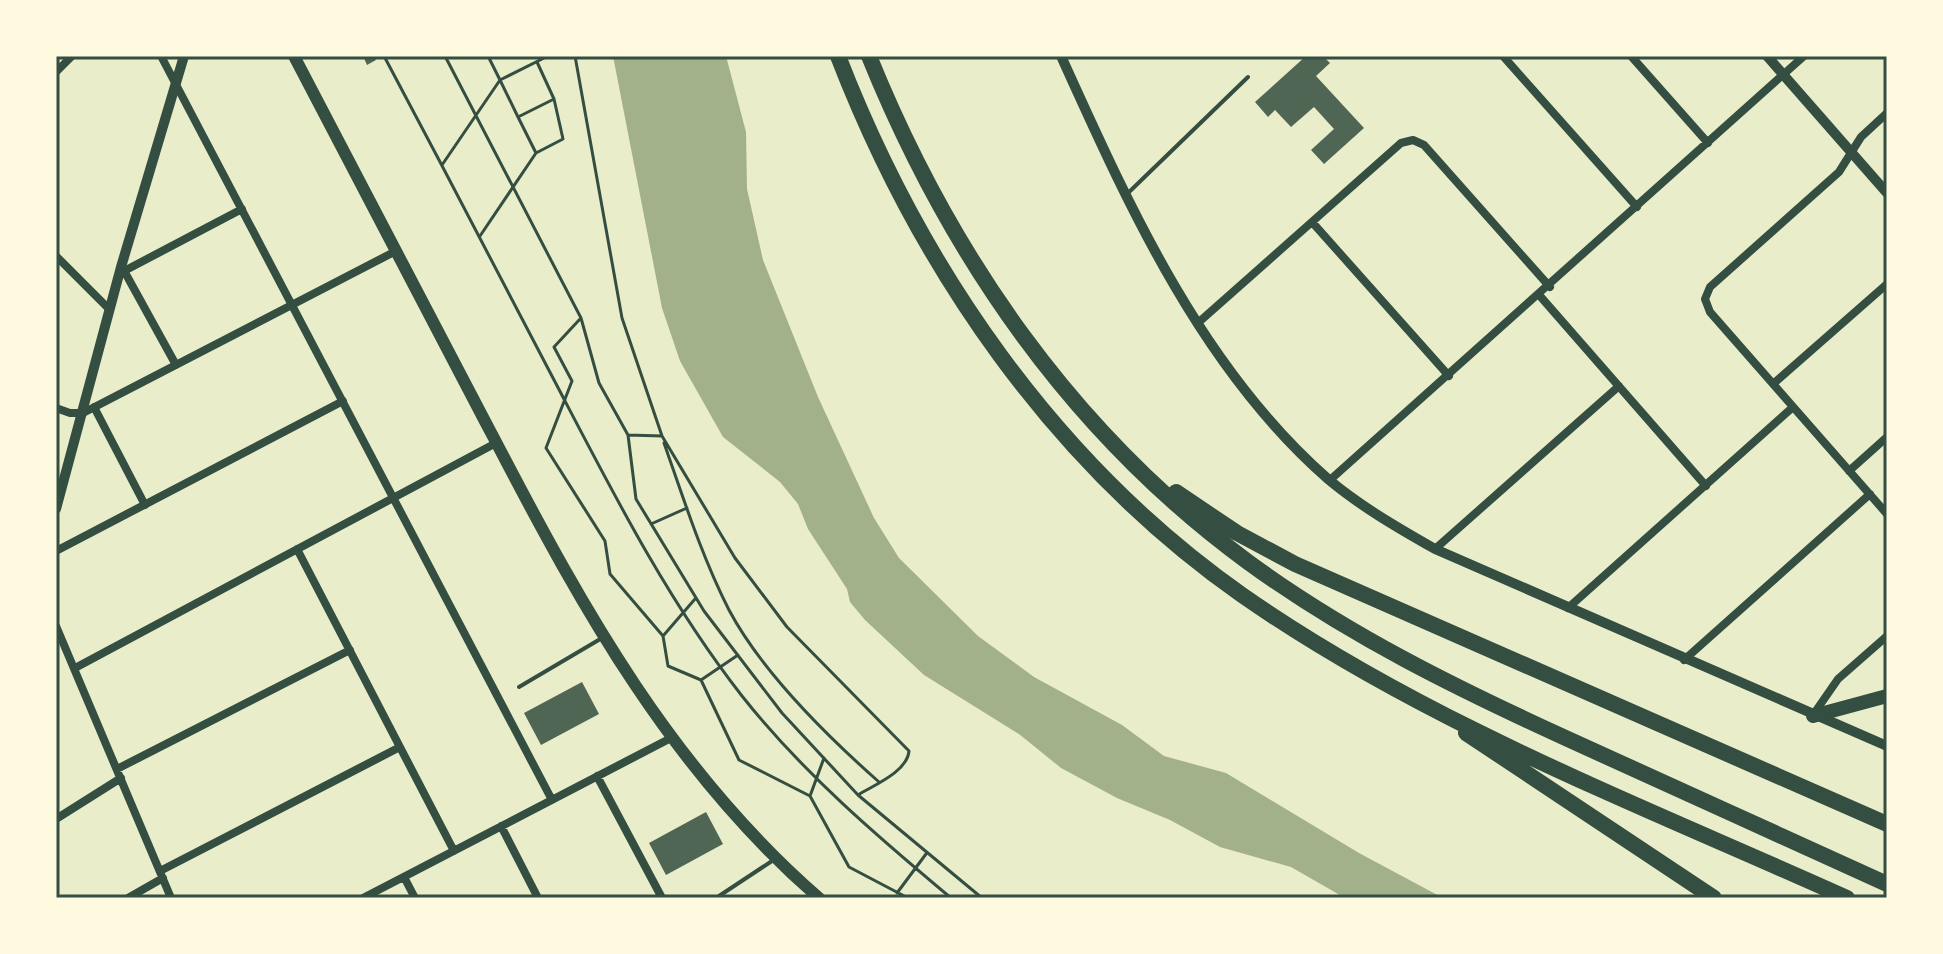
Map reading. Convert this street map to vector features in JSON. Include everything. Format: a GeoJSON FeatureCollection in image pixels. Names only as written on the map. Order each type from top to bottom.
{"type":"FeatureCollection","features":[{"type":"Feature","properties":{"kind":"highway"},"geometry":{"type":"LineString","coordinates":[[838,56],[889,175],[934,258],[993,346],[1072,443],[1152,523],[1220,578],[1353,666],[1420,701],[1847,898]]}},
{"type":"Feature","properties":{"kind":"highway"},"geometry":{"type":"LineString","coordinates":[[869,56],[933,196],[980,276],[1044,366],[1137,467],[1231,549],[1359,634],[1515,715],[1887,884]]}},
{"type":"Feature","properties":{"kind":"highway"},"geometry":{"type":"LineString","coordinates":[[1137,467],[1237,533],[1295,564],[1887,824]]}},
{"type":"Feature","properties":{"kind":"highway"},"geometry":{"type":"LineString","coordinates":[[1420,701],[1714,898]]}},
{"type":"Feature","properties":{"kind":"main road"},"geometry":{"type":"LineString","coordinates":[[294,56],[496,443],[602,638],[671,738],[777,858],[819,898]]}},
{"type":"Feature","properties":{"kind":"main road"},"geometry":{"type":"LineString","coordinates":[[1813,716],[1887,696]]}},
{"type":"Feature","properties":{"kind":"street"},"geometry":{"type":"LineString","coordinates":[[56,72],[72,56]]}},
{"type":"Feature","properties":{"kind":"street"},"geometry":{"type":"LineString","coordinates":[[161,56],[552,800]]}},
{"type":"Feature","properties":{"kind":"street"},"geometry":{"type":"LineString","coordinates":[[56,509],[88,410],[109,309],[124,268],[184,56]]}},
{"type":"Feature","properties":{"kind":"street"},"geometry":{"type":"LineString","coordinates":[[1061,56],[1125,195],[1199,322],[1267,416],[1330,480],[1392,524],[1435,549],[1887,746]]}},
{"type":"Feature","properties":{"kind":"street"},"geometry":{"type":"LineString","coordinates":[[1503,56],[1637,207]]}},
{"type":"Feature","properties":{"kind":"street"},"geometry":{"type":"LineString","coordinates":[[1631,56],[1708,143]]}},
{"type":"Feature","properties":{"kind":"street"},"geometry":{"type":"LineString","coordinates":[[1767,56],[1887,193]]}},
{"type":"Feature","properties":{"kind":"street"},"geometry":{"type":"LineString","coordinates":[[1330,480],[1540,296],[1804,56]]}},
{"type":"Feature","properties":{"kind":"street"},"geometry":{"type":"LineString","coordinates":[[1887,113],[1861,137],[1839,172],[1710,287],[1705,299],[1710,312],[1887,514]]}},
{"type":"Feature","properties":{"kind":"street"},"geometry":{"type":"LineString","coordinates":[[1199,322],[1401,143],[1413,140],[1424,145],[1550,287]]}},
{"type":"Feature","properties":{"kind":"street"},"geometry":{"type":"LineString","coordinates":[[124,268],[242,209]]}},
{"type":"Feature","properties":{"kind":"street"},"geometry":{"type":"LineString","coordinates":[[1312,222],[1449,376]]}},
{"type":"Feature","properties":{"kind":"street"},"geometry":{"type":"LineString","coordinates":[[56,408],[70,413],[88,410],[396,251]]}},
{"type":"Feature","properties":{"kind":"street"},"geometry":{"type":"LineString","coordinates":[[56,256],[109,309]]}},
{"type":"Feature","properties":{"kind":"street"},"geometry":{"type":"LineString","coordinates":[[124,268],[176,365]]}},
{"type":"Feature","properties":{"kind":"street"},"geometry":{"type":"LineString","coordinates":[[1773,384],[1887,284]]}},
{"type":"Feature","properties":{"kind":"street"},"geometry":{"type":"LineString","coordinates":[[1540,296],[1706,486]]}},
{"type":"Feature","properties":{"kind":"street"},"geometry":{"type":"LineString","coordinates":[[1435,549],[1619,386]]}},
{"type":"Feature","properties":{"kind":"street"},"geometry":{"type":"LineString","coordinates":[[56,551],[343,401]]}},
{"type":"Feature","properties":{"kind":"street"},"geometry":{"type":"LineString","coordinates":[[1568,608],[1793,407]]}},
{"type":"Feature","properties":{"kind":"street"},"geometry":{"type":"LineString","coordinates":[[88,410],[145,505]]}},
{"type":"Feature","properties":{"kind":"street"},"geometry":{"type":"LineString","coordinates":[[1849,471],[1887,437]]}},
{"type":"Feature","properties":{"kind":"street"},"geometry":{"type":"LineString","coordinates":[[75,668],[496,443]]}},
{"type":"Feature","properties":{"kind":"street"},"geometry":{"type":"LineString","coordinates":[[1684,660],[1870,494]]}},
{"type":"Feature","properties":{"kind":"street"},"geometry":{"type":"LineString","coordinates":[[297,549],[454,851]]}},
{"type":"Feature","properties":{"kind":"street"},"geometry":{"type":"LineString","coordinates":[[56,626],[171,898]]}},
{"type":"Feature","properties":{"kind":"street"},"geometry":{"type":"LineString","coordinates":[[1813,716],[1838,679],[1887,636]]}},
{"type":"Feature","properties":{"kind":"street"},"geometry":{"type":"LineString","coordinates":[[56,819],[119,773],[350,650]]}},
{"type":"Feature","properties":{"kind":"street"},"geometry":{"type":"LineString","coordinates":[[363,898],[671,738]]}},
{"type":"Feature","properties":{"kind":"street"},"geometry":{"type":"LineString","coordinates":[[128,898],[162,874],[400,747]]}},
{"type":"Feature","properties":{"kind":"street"},"geometry":{"type":"LineString","coordinates":[[597,776],[662,898]]}},
{"type":"Feature","properties":{"kind":"street"},"geometry":{"type":"LineString","coordinates":[[501,826],[538,898]]}},
{"type":"Feature","properties":{"kind":"street"},"geometry":{"type":"LineString","coordinates":[[404,877],[415,898]]}},
{"type":"Feature","properties":{"kind":"lane"},"geometry":{"type":"LineString","coordinates":[[1125,195],[1248,77]]}},
{"type":"Feature","properties":{"kind":"lane"},"geometry":{"type":"LineString","coordinates":[[519,687],[602,638]]}},
{"type":"Feature","properties":{"kind":"lane"},"geometry":{"type":"LineString","coordinates":[[716,898],[777,858]]}},
{"type":"Feature","properties":{"kind":"path"},"geometry":{"type":"LineString","coordinates":[[384,56],[598,467],[684,612],[742,696],[817,779],[951,898]]}},
{"type":"Feature","properties":{"kind":"path"},"geometry":{"type":"LineString","coordinates":[[445,56],[581,318],[599,383],[628,435],[636,499],[696,598],[738,655],[858,795],[982,898]]}},
{"type":"Feature","properties":{"kind":"path"},"geometry":{"type":"LineString","coordinates":[[488,56],[536,153]]}},
{"type":"Feature","properties":{"kind":"path"},"geometry":{"type":"LineString","coordinates":[[442,166],[500,80],[548,56]]}},
{"type":"Feature","properties":{"kind":"path"},"geometry":{"type":"LineString","coordinates":[[575,56],[622,318],[706,562],[731,614],[780,682],[836,745],[879,782]]}},
{"type":"Feature","properties":{"kind":"path"},"geometry":{"type":"LineString","coordinates":[[479,237],[536,153],[563,139],[554,99],[537,62]]}},
{"type":"Feature","properties":{"kind":"path"},"geometry":{"type":"LineString","coordinates":[[518,117],[554,99]]}},
{"type":"Feature","properties":{"kind":"path"},"geometry":{"type":"LineString","coordinates":[[581,318],[554,347],[572,381],[546,448],[605,541],[610,574],[663,636],[668,666],[701,680],[739,760],[810,796],[849,867],[908,898]]}},
{"type":"Feature","properties":{"kind":"path"},"geometry":{"type":"LineString","coordinates":[[628,435],[662,436]]}},
{"type":"Feature","properties":{"kind":"path"},"geometry":{"type":"LineString","coordinates":[[662,436],[735,558],[787,627],[909,751],[901,767],[858,795]]}},
{"type":"Feature","properties":{"kind":"path"},"geometry":{"type":"LineString","coordinates":[[651,524],[687,508]]}},
{"type":"Feature","properties":{"kind":"path"},"geometry":{"type":"LineString","coordinates":[[663,636],[696,598]]}},
{"type":"Feature","properties":{"kind":"path"},"geometry":{"type":"LineString","coordinates":[[701,680],[738,655]]}},
{"type":"Feature","properties":{"kind":"path"},"geometry":{"type":"LineString","coordinates":[[810,796],[824,758]]}},
{"type":"Feature","properties":{"kind":"path"},"geometry":{"type":"LineString","coordinates":[[897,893],[927,853]]}},
{"type":"Feature","properties":{"kind":"shaded area"},"geometry":{"type":"Polygon","coordinates":[[[613,56],[726,56],[746,132],[747,189],[763,260],[818,397],[874,518],[899,558],[978,636],[1034,677],[1122,725],[1164,756],[1226,773],[1359,853],[1443,898],[1345,898],[1291,867],[1220,847],[1170,820],[1117,798],[1061,768],[1019,734],[924,675],[865,620],[850,602],[847,589],[808,529],[798,504],[780,482],[723,437],[680,361],[662,308],[613,56]]]}},
{"type":"Feature","properties":{"kind":"building"},"geometry":{"type":"Polygon","coordinates":[[[363,56],[373,56],[376,60],[367,65],[363,56]]]}},
{"type":"Feature","properties":{"kind":"building"},"geometry":{"type":"Polygon","coordinates":[[[1306,56],[1323,56],[1330,63],[1316,76],[1364,128],[1324,164],[1311,150],[1334,129],[1314,107],[1291,127],[1275,110],[1268,117],[1255,102],[1306,56]]]}},
{"type":"Feature","properties":{"kind":"building"},"geometry":{"type":"Polygon","coordinates":[[[582,682],[599,714],[541,745],[524,713],[582,682]]]}},
{"type":"Feature","properties":{"kind":"building"},"geometry":{"type":"Polygon","coordinates":[[[706,812],[723,844],[666,875],[649,843],[706,812]]]}}]}
